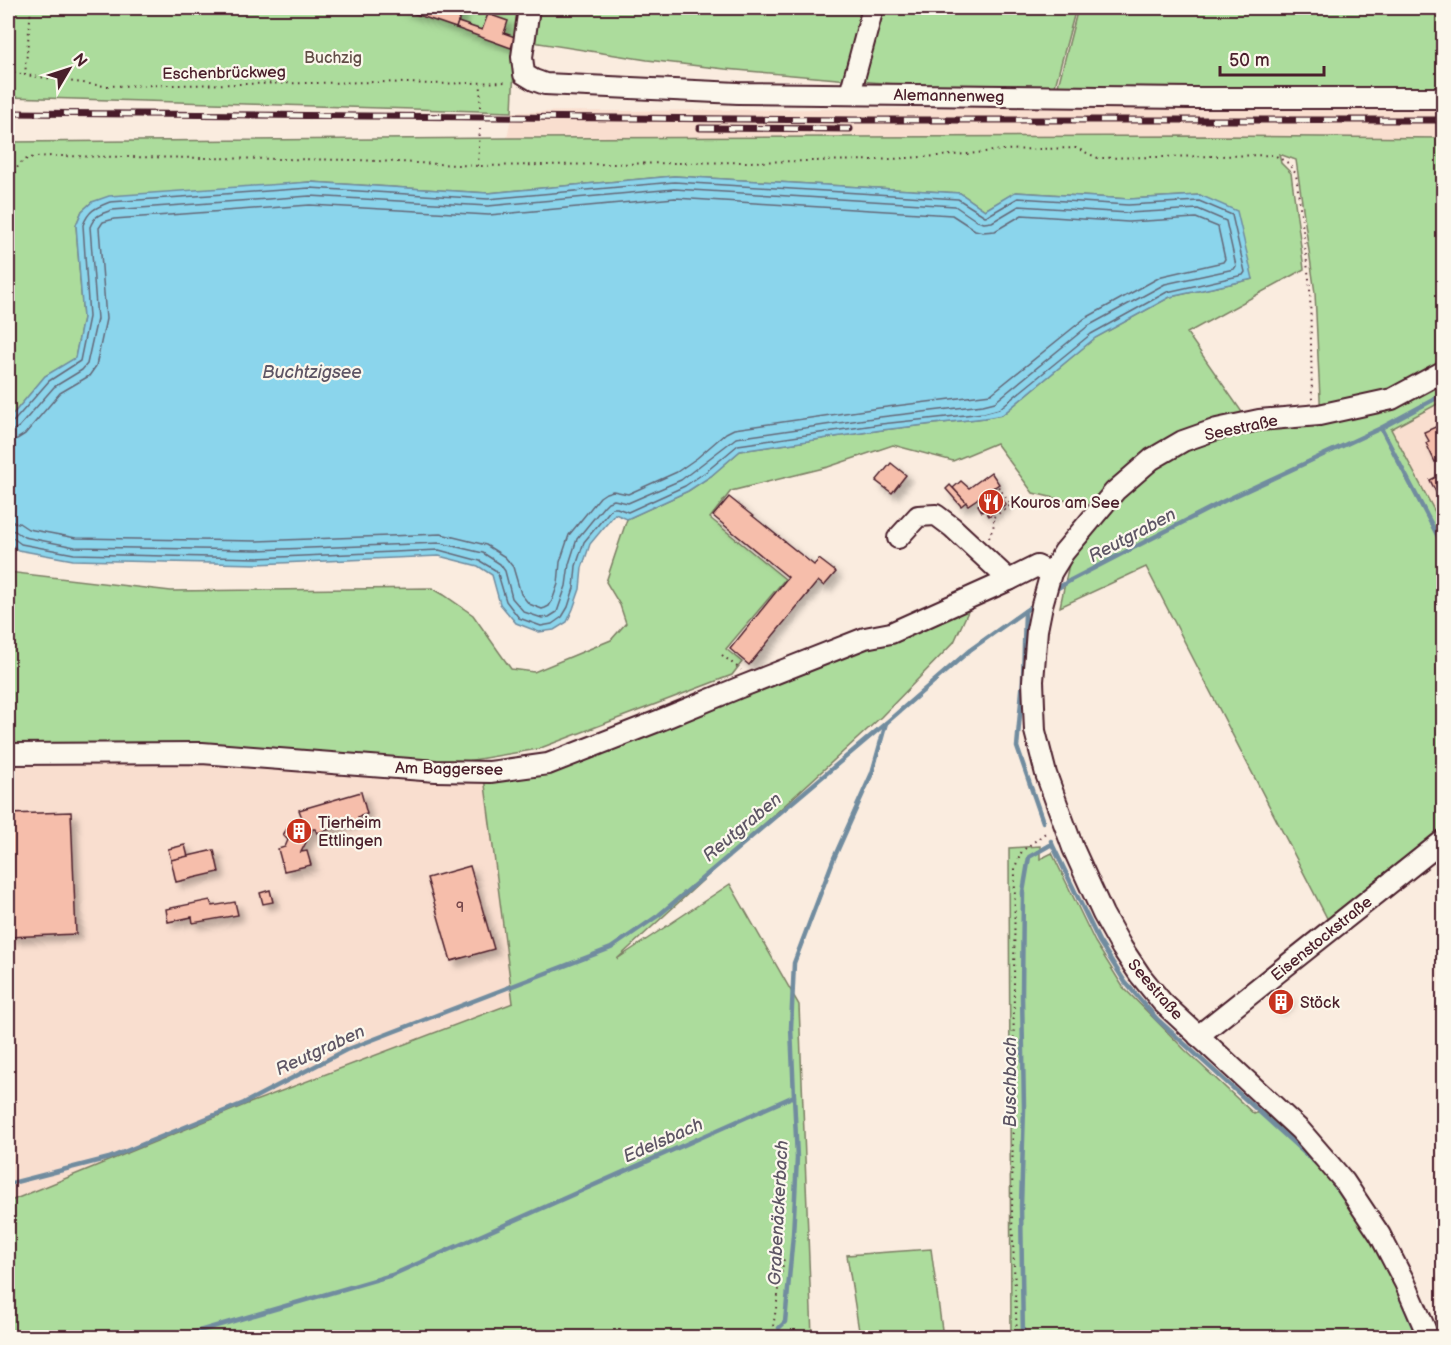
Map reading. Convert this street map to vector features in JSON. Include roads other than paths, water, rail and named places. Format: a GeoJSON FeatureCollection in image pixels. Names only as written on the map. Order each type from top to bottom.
{"type":"FeatureCollection","features":[{"type":"Feature","properties":{"kind":"street","name":"Alemannenweg"},"geometry":{"type":"LineString","coordinates":[[529,8],[522,57],[524,74],[545,84],[738,93],[1179,98],[1443,98]]}},
{"type":"Feature","properties":{"kind":"street"},"geometry":{"type":"LineString","coordinates":[[850,94],[873,8]]}},
{"type":"Feature","properties":{"kind":"street","name":"Seestraße"},"geometry":{"type":"LineString","coordinates":[[1429,1338],[1405,1283],[1380,1235],[1344,1181],[1300,1130],[1162,1002],[1122,948],[1103,914],[1073,848],[1049,783],[1035,730],[1033,681],[1037,630],[1049,578],[1064,552],[1115,491],[1152,459],[1184,441],[1217,429],[1259,420],[1348,410],[1392,399],[1443,371]]}},
{"type":"Feature","properties":{"kind":"street"},"geometry":{"type":"LineString","coordinates":[[898,538],[918,516],[936,515],[1009,580],[1037,566],[1049,578]]}},
{"type":"Feature","properties":{"kind":"street","name":"Am Baggersee"},"geometry":{"type":"LineString","coordinates":[[8,754],[202,753],[468,772],[490,772],[548,764],[866,638],[891,633],[1009,580]]}},
{"type":"Feature","properties":{"kind":"street","name":"Eisenstockstraße"},"geometry":{"type":"LineString","coordinates":[[1198,1036],[1443,840]]}},
{"type":"Feature","properties":{"kind":"water","name":"Buchtzigsee"},"geometry":{"type":"Polygon","coordinates":[[[674,176],[960,193],[985,210],[1015,192],[1129,199],[1200,195],[1237,211],[1253,279],[1170,297],[1095,338],[1002,415],[740,451],[711,476],[688,491],[627,519],[615,514],[590,544],[573,609],[567,622],[554,630],[539,632],[516,623],[500,604],[492,575],[478,566],[439,556],[257,564],[73,560],[18,550],[8,542],[8,420],[45,376],[75,358],[83,318],[76,225],[82,211],[92,202],[109,196],[310,182],[488,193],[674,176]]]}},
{"type":"Feature","properties":{"kind":"waterway","name":"Reutgraben"},"geometry":{"type":"LineString","coordinates":[[1053,591],[1224,501],[1381,428],[1444,394]]}},
{"type":"Feature","properties":{"kind":"waterway"},"geometry":{"type":"LineString","coordinates":[[1381,428],[1444,548]]}},
{"type":"Feature","properties":{"kind":"waterway","name":"Reutgraben"},"geometry":{"type":"LineString","coordinates":[[8,1184],[109,1158],[244,1103],[346,1050],[611,948],[659,915],[970,650],[1036,603]]}},
{"type":"Feature","properties":{"kind":"waterway","name":"Buschbach"},"geometry":{"type":"LineString","coordinates":[[1025,611],[1023,679],[1017,747],[1043,822]]}},
{"type":"Feature","properties":{"kind":"waterway","name":"Edelsbach"},"geometry":{"type":"LineString","coordinates":[[175,1338],[392,1275],[794,1096],[791,1028],[794,963],[834,858],[872,773],[886,723]]}},
{"type":"Feature","properties":{"kind":"waterway","name":"Buschbach"},"geometry":{"type":"LineString","coordinates":[[1023,1338],[1021,1206],[1024,1109],[1023,892],[1029,857],[1052,844],[1051,841]]}},
{"type":"Feature","properties":{"kind":"waterway"},"geometry":{"type":"LineString","coordinates":[[1052,844],[1099,941],[1125,982],[1157,1019],[1320,1167]]}},
{"type":"Feature","properties":{"kind":"waterway","name":"Grabenäckerbach"},"geometry":{"type":"LineString","coordinates":[[779,1328],[785,1322],[793,1235],[797,1158],[794,1096]]}},
{"type":"Feature","properties":{"kind":"waterway"},"geometry":{"type":"LineString","coordinates":[[1331,1180],[1345,1200]]}},
{"type":"Feature","properties":{"kind":"waterway"},"geometry":{"type":"LineString","coordinates":[[1401,1298],[1418,1338]]}},
{"type":"Feature","properties":{"kind":"waterway","name":"Grabenäckerbach"},"geometry":{"type":"LineString","coordinates":[[757,1338],[764,1334]]}},
{"type":"Feature","properties":{"kind":"railway"},"geometry":{"type":"LineString","coordinates":[[8,113],[860,120],[1444,120]]}},
{"type":"Feature","properties":{"kind":"railway"},"geometry":{"type":"LineString","coordinates":[[700,128],[850,129]]}},
{"type":"Feature","properties":{"kind":"place","name":"Kouros am See"},"geometry":{"type":"Point","coordinates":[991,502]}},
{"type":"Feature","properties":{"kind":"place","name":"Tierheim Ettlingen"},"geometry":{"type":"Point","coordinates":[299,831]}},
{"type":"Feature","properties":{"kind":"place","name":"Stöck"},"geometry":{"type":"Point","coordinates":[1281,1002]}},
{"type":"Feature","properties":{"kind":"park label","name":"Buchzig"},"geometry":{"type":"Point","coordinates":[333,57]}}]}
